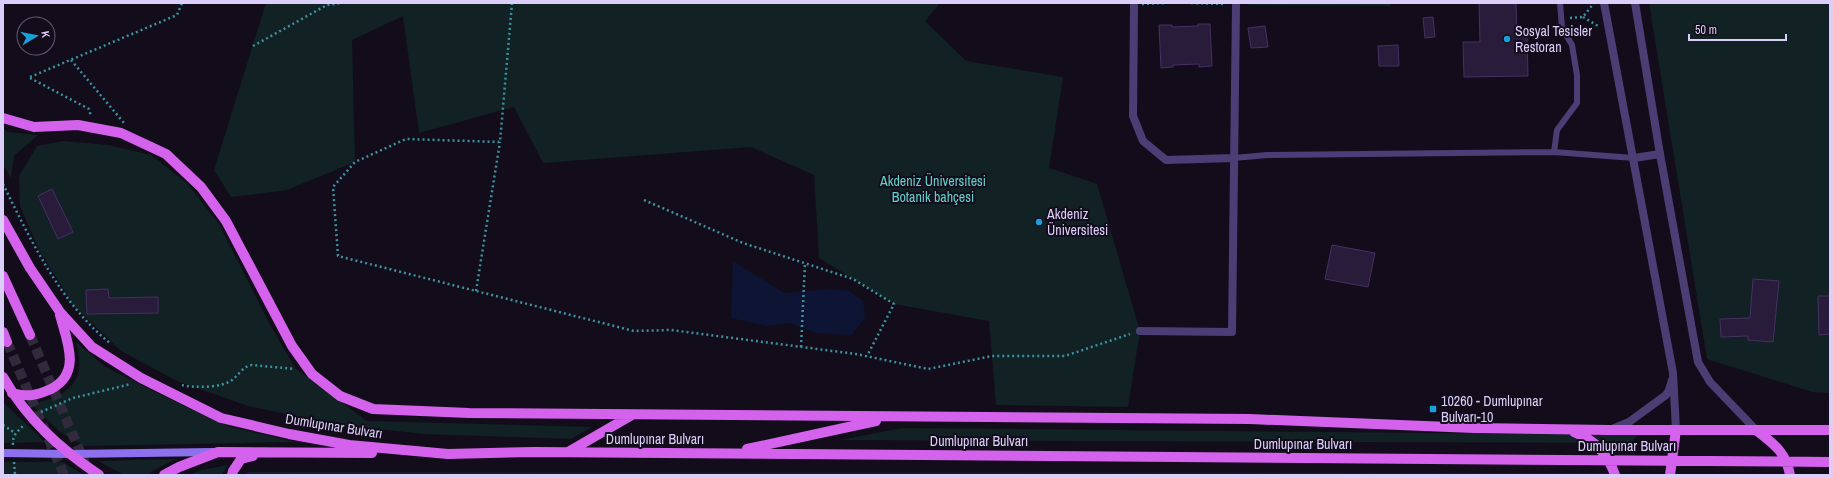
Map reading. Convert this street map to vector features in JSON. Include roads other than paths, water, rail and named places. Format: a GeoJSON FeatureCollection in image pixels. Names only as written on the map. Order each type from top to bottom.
{"type":"FeatureCollection","features":[{"type":"Feature","properties":{"kind":"main road"},"geometry":{"type":"LineString","coordinates":[[3,118],[34,127],[78,125],[121,133],[166,154],[202,187],[226,220],[292,346],[308,370],[340,396],[373,409],[469,413],[632,415],[1250,419],[1474,428],[1569,430],[1830,430]]}},
{"type":"Feature","properties":{"kind":"main road"},"geometry":{"type":"LineString","coordinates":[[3,220],[26,262],[60,312],[70,357],[69,372],[59,385],[39,394],[27,396],[12,393]]}},
{"type":"Feature","properties":{"kind":"main road"},"geometry":{"type":"LineString","coordinates":[[3,276],[30,335]]}},
{"type":"Feature","properties":{"kind":"main road","name":"Dumlupınar Bulvarı"},"geometry":{"type":"LineString","coordinates":[[60,312],[92,347],[141,378],[221,418],[289,434],[348,445],[448,454],[567,452],[1830,462]]}},
{"type":"Feature","properties":{"kind":"main road"},"geometry":{"type":"LineString","coordinates":[[3,377],[12,393],[32,418],[68,454],[98,475]]}},
{"type":"Feature","properties":{"kind":"main road"},"geometry":{"type":"LineString","coordinates":[[567,452],[632,415]]}},
{"type":"Feature","properties":{"kind":"main road"},"geometry":{"type":"LineString","coordinates":[[728,453],[896,417]]}},
{"type":"Feature","properties":{"kind":"main road"},"geometry":{"type":"LineString","coordinates":[[1569,430],[1586,436],[1600,448],[1611,463],[1615,475]]}},
{"type":"Feature","properties":{"kind":"main road"},"geometry":{"type":"LineString","coordinates":[[1670,475],[1676,430]]}},
{"type":"Feature","properties":{"kind":"main road"},"geometry":{"type":"LineString","coordinates":[[1756,430],[1778,446],[1788,465],[1790,475]]}},
{"type":"Feature","properties":{"kind":"main road"},"geometry":{"type":"LineString","coordinates":[[3,452],[68,454],[218,452],[448,454]]}},
{"type":"Feature","properties":{"kind":"main road"},"geometry":{"type":"LineString","coordinates":[[164,475],[179,467],[218,452]]}},
{"type":"Feature","properties":{"kind":"main road"},"geometry":{"type":"LineString","coordinates":[[232,475],[241,459],[270,453]]}},
{"type":"Feature","properties":{"kind":"street"},"geometry":{"type":"LineString","coordinates":[[1604,3],[1673,373],[1676,430]]}},
{"type":"Feature","properties":{"kind":"street"},"geometry":{"type":"LineString","coordinates":[[1635,3],[1660,154],[1698,362],[1710,382],[1756,430]]}},
{"type":"Feature","properties":{"kind":"street"},"geometry":{"type":"LineString","coordinates":[[1140,331],[1232,332],[1236,5]]}},
{"type":"Feature","properties":{"kind":"street"},"geometry":{"type":"LineString","coordinates":[[1134,6],[1132,116],[1143,141],[1166,160],[1234,158]]}},
{"type":"Feature","properties":{"kind":"street"},"geometry":{"type":"LineString","coordinates":[[1634,158],[1660,154]]}},
{"type":"Feature","properties":{"kind":"street"},"geometry":{"type":"LineString","coordinates":[[1608,430],[1629,422],[1666,395],[1669,390],[1673,373]]}},
{"type":"Feature","properties":{"kind":"lane"},"geometry":{"type":"LineString","coordinates":[[1554,152],[1557,130],[1577,103],[1577,75],[1572,45],[1562,28],[1560,3]]}},
{"type":"Feature","properties":{"kind":"lane"},"geometry":{"type":"LineString","coordinates":[[1234,158],[1267,155],[1554,152],[1634,158]]}},
{"type":"Feature","properties":{"kind":"water"},"geometry":{"type":"Polygon","coordinates":[[[733,261],[784,293],[831,289],[850,291],[863,301],[865,318],[851,335],[816,333],[790,323],[766,326],[731,318],[733,261]]]}},
{"type":"Feature","properties":{"kind":"tunnel"},"geometry":{"type":"LineString","coordinates":[[30,335],[90,475]]}},
{"type":"Feature","properties":{"kind":"tunnel"},"geometry":{"type":"LineString","coordinates":[[7,342],[64,475]]}},
{"type":"Feature","properties":{"kind":"place","name":"Sosyal Tesisler Restoran"},"geometry":{"type":"Point","coordinates":[1507,39]}},
{"type":"Feature","properties":{"kind":"place","name":"Akdeniz Üniversitesi"},"geometry":{"type":"Point","coordinates":[1039,222]}},
{"type":"Feature","properties":{"kind":"place","name":"10260 - Dumlupınar Bulvarı-10"},"geometry":{"type":"Point","coordinates":[1433,409]}},
{"type":"Feature","properties":{"kind":"park label","name":"Akdeniz Üniversitesi Botanik bahçesi"},"geometry":{"type":"Point","coordinates":[933,190]}}]}
